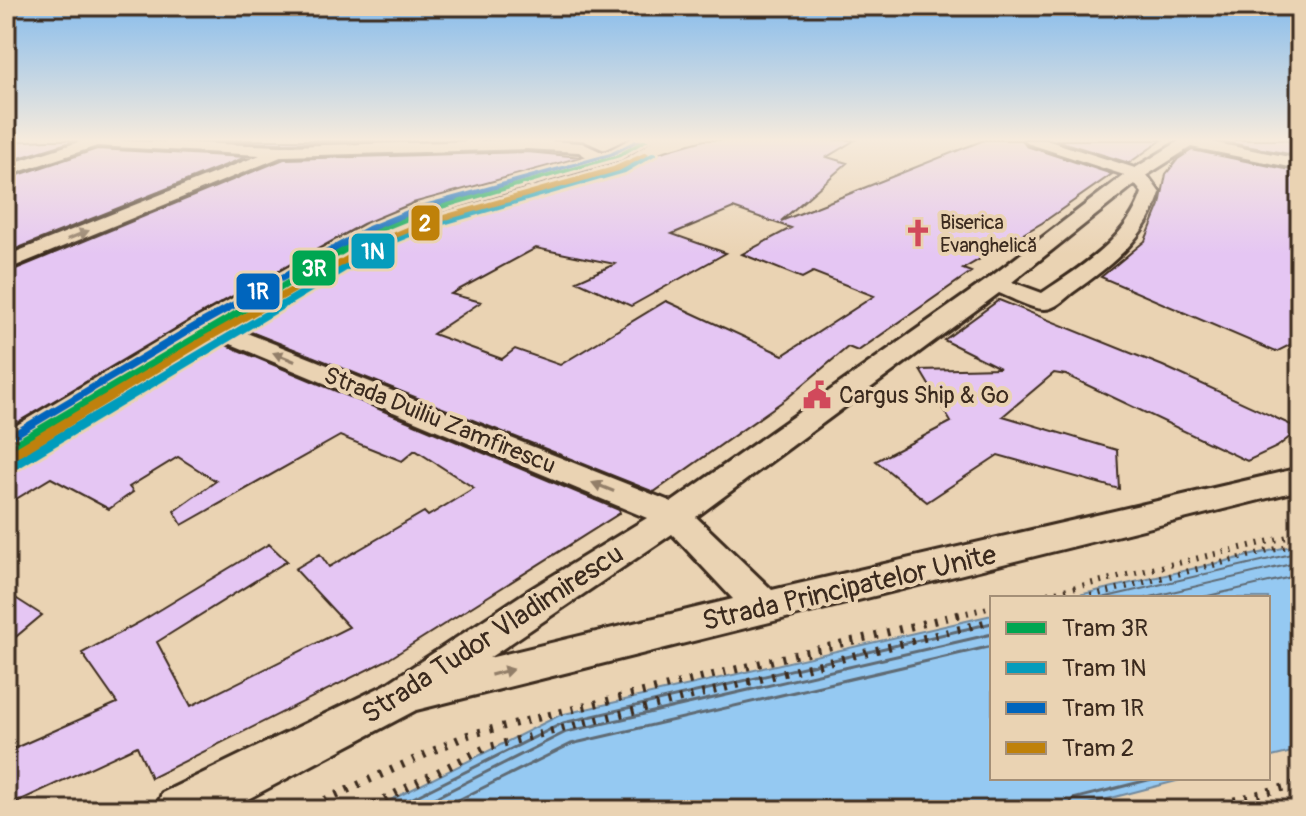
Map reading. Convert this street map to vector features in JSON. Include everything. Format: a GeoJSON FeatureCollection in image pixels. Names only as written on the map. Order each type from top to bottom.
{"type":"FeatureCollection","features":[{"type":"Feature","properties":{"kind":"street"},"geometry":{"type":"LineString","coordinates":[[6,264],[217,178]]}},
{"type":"Feature","properties":{"kind":"street"},"geometry":{"type":"LineString","coordinates":[[6,445],[205,325],[392,221],[532,178]]}},
{"type":"Feature","properties":{"kind":"street","name":"Strada Tudor Vladimirescu"},"geometry":{"type":"LineString","coordinates":[[179,810],[400,698],[539,602],[675,516],[996,284],[1132,178]]}},
{"type":"Feature","properties":{"kind":"street"},"geometry":{"type":"LineString","coordinates":[[996,284],[1045,302],[1077,279],[1124,240],[1144,216],[1151,193],[1140,178]]}},
{"type":"Feature","properties":{"kind":"street","name":"Strada Duiliu Zamfirescu"},"geometry":{"type":"LineString","coordinates":[[205,325],[675,516]]}},
{"type":"Feature","properties":{"kind":"street","name":"Strada Principatelor Unite"},"geometry":{"type":"LineString","coordinates":[[400,698],[765,606],[1300,479]]}},
{"type":"Feature","properties":{"kind":"street"},"geometry":{"type":"LineString","coordinates":[[675,516],[715,560],[765,606]]}},
{"type":"Feature","properties":{"kind":"path"},"geometry":{"type":"LineString","coordinates":[[1038,596],[1300,534]]}},
{"type":"Feature","properties":{"kind":"path"},"geometry":{"type":"LineString","coordinates":[[1090,596],[1300,543]]}},
{"type":"Feature","properties":{"kind":"path"},"geometry":{"type":"LineString","coordinates":[[303,810],[468,735],[990,607]]}},
{"type":"Feature","properties":{"kind":"path"},"geometry":{"type":"LineString","coordinates":[[363,810],[485,748],[990,622]]}},
{"type":"Feature","properties":{"kind":"path"},"geometry":{"type":"LineString","coordinates":[[1199,810],[1300,783]]}},
{"type":"Feature","properties":{"kind":"water"},"geometry":{"type":"Polygon","coordinates":[[[1300,544],[1300,750],[1270,758],[1270,596],[1075,596],[1300,544]]]}},
{"type":"Feature","properties":{"kind":"water"},"geometry":{"type":"Polygon","coordinates":[[[990,615],[990,780],[1180,780],[1065,810],[371,810],[560,715],[990,615]]]}},
{"type":"Feature","properties":{"kind":"building"},"geometry":{"type":"Polygon","coordinates":[[[9,178],[193,178],[6,253],[6,179],[9,178]]]}},
{"type":"Feature","properties":{"kind":"building"},"geometry":{"type":"Polygon","coordinates":[[[237,178],[504,178],[413,203],[363,224],[195,317],[6,429],[6,273],[237,178]]]}},
{"type":"Feature","properties":{"kind":"building"},"geometry":{"type":"Polygon","coordinates":[[[568,178],[830,178],[781,221],[889,178],[1106,178],[1042,223],[963,269],[971,272],[858,351],[848,347],[786,399],[654,492],[231,324],[379,238],[429,217],[568,178]],[[733,208],[672,234],[726,253],[631,306],[577,281],[615,264],[536,248],[451,294],[481,302],[433,334],[502,359],[515,349],[560,365],[666,301],[783,355],[874,296],[813,272],[802,278],[742,254],[791,228],[733,208]]]}},
{"type":"Feature","properties":{"kind":"building"},"geometry":{"type":"Polygon","coordinates":[[[1165,178],[1300,178],[1300,340],[1276,352],[1101,277],[1145,241],[1160,205],[1165,178]]]}},
{"type":"Feature","properties":{"kind":"building"},"geometry":{"type":"Polygon","coordinates":[[[999,300],[1163,366],[1300,429],[1277,447],[1247,461],[1066,375],[1054,373],[1003,416],[1117,450],[1119,489],[998,455],[927,502],[876,461],[951,422],[920,370],[1000,368],[944,340],[999,300]]]}},
{"type":"Feature","properties":{"kind":"building"},"geometry":{"type":"Polygon","coordinates":[[[207,337],[620,513],[389,659],[151,778],[137,746],[6,807],[6,752],[117,703],[82,653],[140,622],[269,544],[287,561],[157,642],[191,706],[349,627],[295,569],[320,554],[329,567],[424,512],[428,516],[474,488],[415,450],[402,461],[340,436],[182,525],[174,511],[216,481],[178,457],[129,487],[133,492],[109,509],[51,478],[6,505],[6,458],[19,455],[207,337]]]}},
{"type":"Feature","properties":{"kind":"building"},"geometry":{"type":"Polygon","coordinates":[[[6,592],[42,615],[6,645],[6,592]]]}},
{"type":"Feature","properties":{"kind":"tram line","name":"1R"},"geometry":{"type":"LineString","coordinates":[[6,440],[196,326],[371,228],[420,208],[526,178]]}},
{"type":"Feature","properties":{"kind":"tram line","name":"3R"},"geometry":{"type":"LineString","coordinates":[[6,451],[378,230],[425,211],[541,178]]}},
{"type":"Feature","properties":{"kind":"tram line","name":"2"},"geometry":{"type":"LineString","coordinates":[[14,454],[204,340],[378,242],[425,223],[584,178]]}},
{"type":"Feature","properties":{"kind":"tram line","name":"1N"},"geometry":{"type":"LineString","coordinates":[[14,465],[385,244],[430,226],[597,178]]}},
{"type":"Feature","properties":{"kind":"place","name":"Biserica Evanghelică"},"geometry":{"type":"Point","coordinates":[918,233]}},
{"type":"Feature","properties":{"kind":"place","name":"Cargus Ship & Go"},"geometry":{"type":"Point","coordinates":[817,395]}}]}
